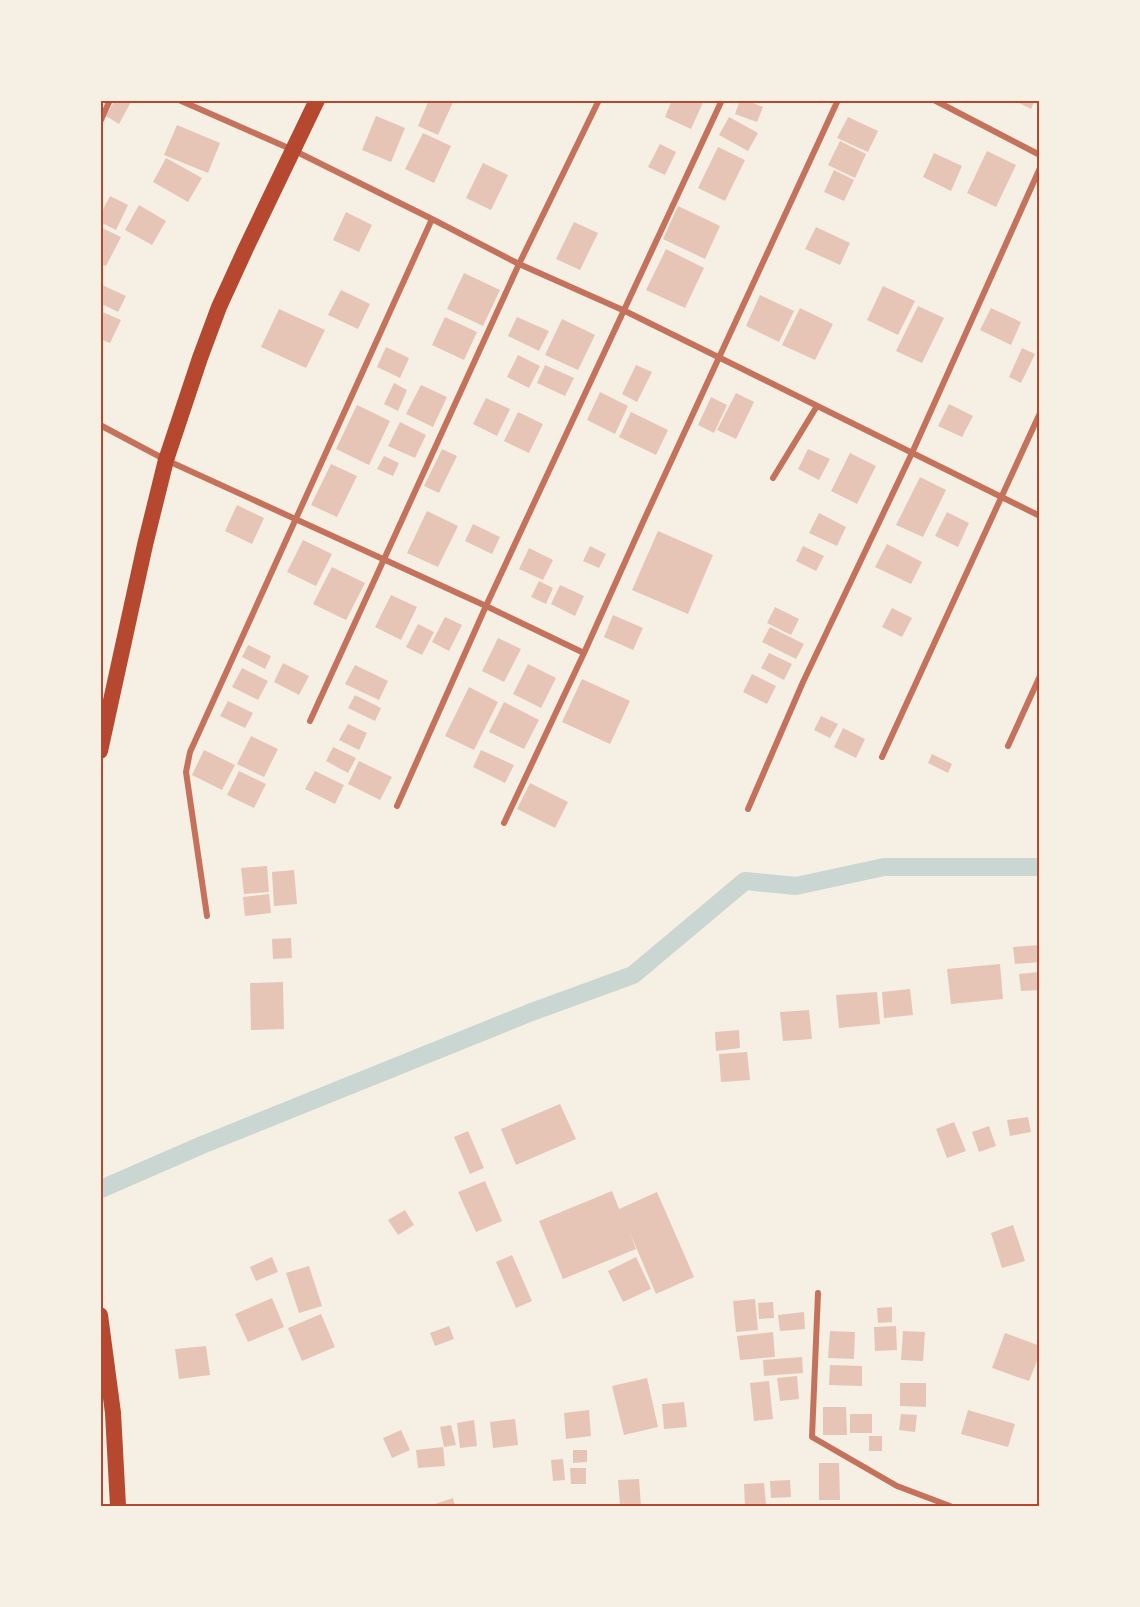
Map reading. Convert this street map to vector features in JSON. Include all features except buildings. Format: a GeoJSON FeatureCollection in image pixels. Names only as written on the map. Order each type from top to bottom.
{"type":"FeatureCollection","features":[{"type":"Feature","properties":{"kind":"highway"},"geometry":{"type":"LineString","coordinates":[[100,751],[166,460],[200,358],[219,307],[317,100]]}},
{"type":"Feature","properties":{"kind":"highway"},"geometry":{"type":"LineString","coordinates":[[100,1315],[113,1413],[118,1506]]}},
{"type":"Feature","properties":{"kind":"street"},"geometry":{"type":"LineString","coordinates":[[100,122],[110,100]]}},
{"type":"Feature","properties":{"kind":"street"},"geometry":{"type":"LineString","coordinates":[[179,100],[293,150],[519,264],[624,311],[1040,516]]}},
{"type":"Feature","properties":{"kind":"street"},"geometry":{"type":"LineString","coordinates":[[310,722],[519,264],[599,100]]}},
{"type":"Feature","properties":{"kind":"street"},"geometry":{"type":"LineString","coordinates":[[396,806],[486,606],[722,100]]}},
{"type":"Feature","properties":{"kind":"street"},"geometry":{"type":"LineString","coordinates":[[504,823],[838,100]]}},
{"type":"Feature","properties":{"kind":"street"},"geometry":{"type":"LineString","coordinates":[[934,100],[1040,155]]}},
{"type":"Feature","properties":{"kind":"street"},"geometry":{"type":"LineString","coordinates":[[747,808],[803,682],[912,453],[1040,168]]}},
{"type":"Feature","properties":{"kind":"street"},"geometry":{"type":"LineString","coordinates":[[207,916],[186,772],[190,752],[432,219]]}},
{"type":"Feature","properties":{"kind":"street"},"geometry":{"type":"LineString","coordinates":[[773,478],[817,406]]}},
{"type":"Feature","properties":{"kind":"street"},"geometry":{"type":"LineString","coordinates":[[882,757],[1040,413]]}},
{"type":"Feature","properties":{"kind":"street"},"geometry":{"type":"LineString","coordinates":[[100,425],[166,460],[584,652]]}},
{"type":"Feature","properties":{"kind":"street"},"geometry":{"type":"LineString","coordinates":[[1008,746],[1040,676]]}},
{"type":"Feature","properties":{"kind":"street"},"geometry":{"type":"LineString","coordinates":[[818,1293],[812,1437],[897,1486],[950,1506]]}},
{"type":"Feature","properties":{"kind":"waterway"},"geometry":{"type":"LineString","coordinates":[[101,1189],[202,1145],[529,1013],[633,975],[745,881],[796,886],[884,867],[1040,867]]}}]}
